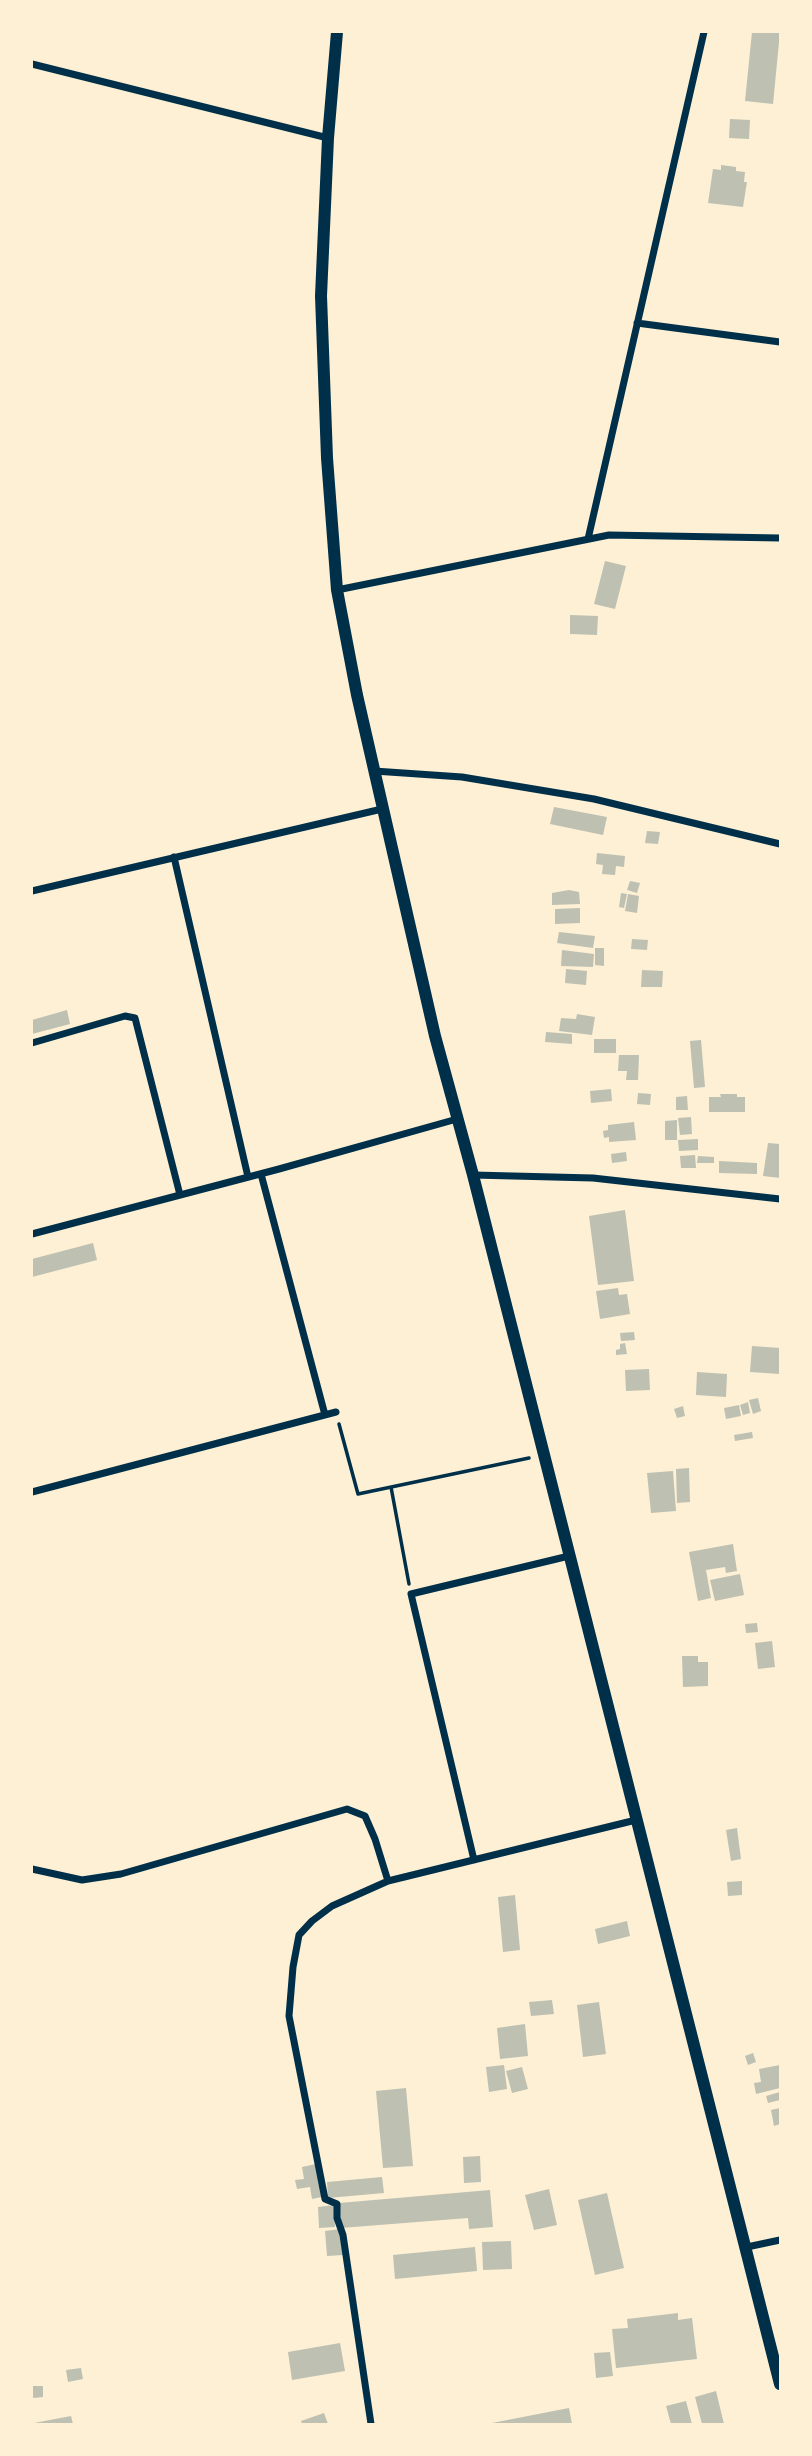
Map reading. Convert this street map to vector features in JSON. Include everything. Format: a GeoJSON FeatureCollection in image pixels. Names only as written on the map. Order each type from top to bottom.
{"type":"FeatureCollection","features":[{"type":"Feature","properties":{"kind":"highway"},"geometry":{"type":"LineString","coordinates":[[337,32],[328,138],[321,296],[327,458],[337,590],[374,771],[432,1023],[780,2384]]}},
{"type":"Feature","properties":{"kind":"street"},"geometry":{"type":"LineString","coordinates":[[587,539],[704,32]]}},
{"type":"Feature","properties":{"kind":"street"},"geometry":{"type":"LineString","coordinates":[[32,64],[328,138]]}},
{"type":"Feature","properties":{"kind":"street"},"geometry":{"type":"LineString","coordinates":[[637,323],[780,342]]}},
{"type":"Feature","properties":{"kind":"street"},"geometry":{"type":"LineString","coordinates":[[337,590],[609,535],[780,538]]}},
{"type":"Feature","properties":{"kind":"street"},"geometry":{"type":"LineString","coordinates":[[374,771],[462,777],[594,799],[780,844]]}},
{"type":"Feature","properties":{"kind":"street"},"geometry":{"type":"LineString","coordinates":[[32,891],[383,809]]}},
{"type":"Feature","properties":{"kind":"street"},"geometry":{"type":"LineString","coordinates":[[174,857],[248,1177]]}},
{"type":"Feature","properties":{"kind":"street"},"geometry":{"type":"LineString","coordinates":[[32,1042],[125,1016],[135,1018],[180,1195]]}},
{"type":"Feature","properties":{"kind":"street"},"geometry":{"type":"LineString","coordinates":[[32,1234],[457,1119]]}},
{"type":"Feature","properties":{"kind":"street"},"geometry":{"type":"LineString","coordinates":[[261,1174],[325,1415]]}},
{"type":"Feature","properties":{"kind":"street"},"geometry":{"type":"LineString","coordinates":[[473,1175],[593,1178],[780,1199]]}},
{"type":"Feature","properties":{"kind":"street"},"geometry":{"type":"LineString","coordinates":[[32,1492],[336,1412]]}},
{"type":"Feature","properties":{"kind":"street"},"geometry":{"type":"LineString","coordinates":[[474,1860],[411,1594],[569,1556]]}},
{"type":"Feature","properties":{"kind":"street"},"geometry":{"type":"LineString","coordinates":[[32,1869],[82,1880],[121,1874],[347,1809],[365,1816],[388,1881]]}},
{"type":"Feature","properties":{"kind":"street"},"geometry":{"type":"LineString","coordinates":[[361,2424],[370,2422],[343,2235],[337,2218],[337,2204],[325,2199],[289,2016],[299,1935],[332,1906],[388,1881],[635,1820]]}},
{"type":"Feature","properties":{"kind":"street"},"geometry":{"type":"LineString","coordinates":[[747,2247],[780,2240]]}},
{"type":"Feature","properties":{"kind":"path"},"geometry":{"type":"LineString","coordinates":[[336,1412],[358,1494],[543,1455]]}},
{"type":"Feature","properties":{"kind":"path"},"geometry":{"type":"LineString","coordinates":[[391,1487],[411,1594]]}},
{"type":"Feature","properties":{"kind":"building"},"geometry":{"type":"Polygon","coordinates":[[[752,32],[780,32],[773,104],[745,101],[752,32]]]}},
{"type":"Feature","properties":{"kind":"building"},"geometry":{"type":"Polygon","coordinates":[[[730,119],[750,120],[749,139],[729,138],[730,119]]]}},
{"type":"Feature","properties":{"kind":"building"},"geometry":{"type":"Polygon","coordinates":[[[721,165],[736,167],[736,171],[745,172],[744,182],[747,182],[743,207],[708,203],[713,169],[721,170],[721,165]]]}},
{"type":"Feature","properties":{"kind":"building"},"geometry":{"type":"Polygon","coordinates":[[[605,561],[626,566],[615,609],[594,604],[605,561]]]}},
{"type":"Feature","properties":{"kind":"building"},"geometry":{"type":"Polygon","coordinates":[[[570,615],[598,616],[597,635],[570,634],[570,615]]]}},
{"type":"Feature","properties":{"kind":"building"},"geometry":{"type":"Polygon","coordinates":[[[554,807],[607,817],[603,835],[550,824],[554,807]]]}},
{"type":"Feature","properties":{"kind":"building"},"geometry":{"type":"Polygon","coordinates":[[[647,831],[660,832],[658,844],[645,843],[647,831]]]}},
{"type":"Feature","properties":{"kind":"building"},"geometry":{"type":"Polygon","coordinates":[[[597,853],[625,856],[624,867],[616,866],[615,875],[602,874],[603,865],[596,864],[597,853]]]}},
{"type":"Feature","properties":{"kind":"building"},"geometry":{"type":"Polygon","coordinates":[[[630,881],[640,883],[637,893],[627,890],[630,881]]]}},
{"type":"Feature","properties":{"kind":"building"},"geometry":{"type":"Polygon","coordinates":[[[569,890],[579,892],[580,904],[552,905],[552,893],[569,890]]]}},
{"type":"Feature","properties":{"kind":"building"},"geometry":{"type":"Polygon","coordinates":[[[621,893],[627,894],[624,908],[619,907],[621,893]]]}},
{"type":"Feature","properties":{"kind":"building"},"geometry":{"type":"Polygon","coordinates":[[[628,894],[639,896],[637,913],[625,911],[628,894]]]}},
{"type":"Feature","properties":{"kind":"building"},"geometry":{"type":"Polygon","coordinates":[[[580,908],[580,923],[555,924],[555,909],[580,908]]]}},
{"type":"Feature","properties":{"kind":"building"},"geometry":{"type":"Polygon","coordinates":[[[559,932],[595,936],[593,948],[557,943],[559,932]]]}},
{"type":"Feature","properties":{"kind":"building"},"geometry":{"type":"Polygon","coordinates":[[[632,939],[648,940],[647,950],[631,949],[632,939]]]}},
{"type":"Feature","properties":{"kind":"building"},"geometry":{"type":"Polygon","coordinates":[[[595,948],[604,948],[604,966],[595,965],[595,948]]]}},
{"type":"Feature","properties":{"kind":"building"},"geometry":{"type":"Polygon","coordinates":[[[562,950],[594,954],[593,967],[561,966],[562,950]]]}},
{"type":"Feature","properties":{"kind":"building"},"geometry":{"type":"Polygon","coordinates":[[[566,969],[587,971],[586,985],[565,983],[566,969]]]}},
{"type":"Feature","properties":{"kind":"building"},"geometry":{"type":"Polygon","coordinates":[[[642,970],[663,971],[662,987],[641,987],[642,970]]]}},
{"type":"Feature","properties":{"kind":"building"},"geometry":{"type":"Polygon","coordinates":[[[67,1010],[70,1024],[32,1034],[32,1020],[67,1010]]]}},
{"type":"Feature","properties":{"kind":"building"},"geometry":{"type":"Polygon","coordinates":[[[577,1014],[595,1017],[592,1035],[559,1031],[561,1018],[576,1019],[577,1014]]]}},
{"type":"Feature","properties":{"kind":"building"},"geometry":{"type":"Polygon","coordinates":[[[546,1032],[572,1034],[572,1044],[545,1042],[546,1032]]]}},
{"type":"Feature","properties":{"kind":"building"},"geometry":{"type":"Polygon","coordinates":[[[594,1039],[616,1039],[616,1053],[594,1053],[594,1039]]]}},
{"type":"Feature","properties":{"kind":"building"},"geometry":{"type":"Polygon","coordinates":[[[701,1040],[705,1087],[694,1088],[690,1041],[701,1040]]]}},
{"type":"Feature","properties":{"kind":"building"},"geometry":{"type":"Polygon","coordinates":[[[619,1055],[639,1055],[638,1080],[626,1080],[627,1071],[618,1071],[619,1055]]]}},
{"type":"Feature","properties":{"kind":"building"},"geometry":{"type":"Polygon","coordinates":[[[611,1089],[612,1101],[591,1103],[590,1091],[611,1089]]]}},
{"type":"Feature","properties":{"kind":"building"},"geometry":{"type":"Polygon","coordinates":[[[638,1093],[651,1094],[650,1105],[637,1104],[638,1093]]]}},
{"type":"Feature","properties":{"kind":"building"},"geometry":{"type":"Polygon","coordinates":[[[720,1094],[745,1097],[745,1112],[709,1112],[709,1097],[721,1097],[720,1094]]]}},
{"type":"Feature","properties":{"kind":"building"},"geometry":{"type":"Polygon","coordinates":[[[687,1096],[688,1110],[676,1110],[676,1097],[687,1096]]]}},
{"type":"Feature","properties":{"kind":"building"},"geometry":{"type":"Polygon","coordinates":[[[691,1117],[692,1134],[680,1135],[678,1118],[691,1117]]]}},
{"type":"Feature","properties":{"kind":"building"},"geometry":{"type":"Polygon","coordinates":[[[677,1120],[677,1140],[665,1140],[665,1121],[677,1120]]]}},
{"type":"Feature","properties":{"kind":"building"},"geometry":{"type":"Polygon","coordinates":[[[634,1122],[636,1140],[609,1142],[609,1137],[604,1138],[603,1131],[608,1130],[608,1125],[634,1122]]]}},
{"type":"Feature","properties":{"kind":"building"},"geometry":{"type":"Polygon","coordinates":[[[698,1139],[698,1150],[679,1151],[678,1140],[698,1139]]]}},
{"type":"Feature","properties":{"kind":"building"},"geometry":{"type":"Polygon","coordinates":[[[768,1143],[780,1144],[780,1178],[763,1176],[768,1143]]]}},
{"type":"Feature","properties":{"kind":"building"},"geometry":{"type":"Polygon","coordinates":[[[626,1152],[627,1161],[612,1163],[611,1154],[626,1152]]]}},
{"type":"Feature","properties":{"kind":"building"},"geometry":{"type":"Polygon","coordinates":[[[695,1155],[696,1168],[681,1168],[680,1156],[695,1155]]]}},
{"type":"Feature","properties":{"kind":"building"},"geometry":{"type":"Polygon","coordinates":[[[698,1156],[714,1157],[714,1163],[697,1163],[698,1156]]]}},
{"type":"Feature","properties":{"kind":"building"},"geometry":{"type":"Polygon","coordinates":[[[719,1161],[757,1163],[757,1174],[719,1173],[719,1161]]]}},
{"type":"Feature","properties":{"kind":"building"},"geometry":{"type":"Polygon","coordinates":[[[625,1210],[634,1281],[598,1285],[589,1216],[625,1210]]]}},
{"type":"Feature","properties":{"kind":"building"},"geometry":{"type":"Polygon","coordinates":[[[93,1243],[97,1260],[32,1277],[32,1259],[93,1243]]]}},
{"type":"Feature","properties":{"kind":"building"},"geometry":{"type":"Polygon","coordinates":[[[618,1288],[619,1295],[627,1294],[630,1314],[600,1319],[596,1291],[618,1288]]]}},
{"type":"Feature","properties":{"kind":"building"},"geometry":{"type":"Polygon","coordinates":[[[634,1332],[635,1340],[621,1341],[620,1333],[634,1332]]]}},
{"type":"Feature","properties":{"kind":"building"},"geometry":{"type":"Polygon","coordinates":[[[625,1343],[627,1354],[616,1355],[620,1344],[625,1343]]]}},
{"type":"Feature","properties":{"kind":"building"},"geometry":{"type":"Polygon","coordinates":[[[752,1346],[780,1348],[780,1374],[750,1372],[752,1346]]]}},
{"type":"Feature","properties":{"kind":"building"},"geometry":{"type":"Polygon","coordinates":[[[649,1369],[650,1390],[626,1391],[625,1370],[649,1369]]]}},
{"type":"Feature","properties":{"kind":"building"},"geometry":{"type":"Polygon","coordinates":[[[697,1372],[727,1374],[726,1397],[696,1395],[697,1372]]]}},
{"type":"Feature","properties":{"kind":"building"},"geometry":{"type":"Polygon","coordinates":[[[758,1398],[761,1411],[753,1414],[749,1400],[758,1398]]]}},
{"type":"Feature","properties":{"kind":"building"},"geometry":{"type":"Polygon","coordinates":[[[748,1402],[750,1413],[743,1415],[740,1405],[748,1402]]]}},
{"type":"Feature","properties":{"kind":"building"},"geometry":{"type":"Polygon","coordinates":[[[739,1405],[741,1416],[726,1419],[724,1408],[739,1405]]]}},
{"type":"Feature","properties":{"kind":"building"},"geometry":{"type":"Polygon","coordinates":[[[683,1406],[685,1416],[677,1418],[674,1409],[683,1406]]]}},
{"type":"Feature","properties":{"kind":"building"},"geometry":{"type":"Polygon","coordinates":[[[752,1432],[753,1438],[735,1441],[734,1435],[752,1432]]]}},
{"type":"Feature","properties":{"kind":"building"},"geometry":{"type":"Polygon","coordinates":[[[689,1468],[690,1502],[677,1503],[676,1469],[689,1468]]]}},
{"type":"Feature","properties":{"kind":"building"},"geometry":{"type":"Polygon","coordinates":[[[673,1471],[676,1511],[651,1513],[647,1473],[673,1471]]]}},
{"type":"Feature","properties":{"kind":"building"},"geometry":{"type":"Polygon","coordinates":[[[733,1544],[737,1571],[726,1573],[725,1567],[706,1570],[711,1598],[698,1601],[689,1552],[733,1544]]]}},
{"type":"Feature","properties":{"kind":"building"},"geometry":{"type":"Polygon","coordinates":[[[740,1574],[744,1595],[715,1601],[710,1580],[740,1574]]]}},
{"type":"Feature","properties":{"kind":"building"},"geometry":{"type":"Polygon","coordinates":[[[757,1623],[758,1632],[746,1633],[745,1624],[757,1623]]]}},
{"type":"Feature","properties":{"kind":"building"},"geometry":{"type":"Polygon","coordinates":[[[772,1641],[775,1667],[758,1669],[755,1643],[772,1641]]]}},
{"type":"Feature","properties":{"kind":"building"},"geometry":{"type":"Polygon","coordinates":[[[682,1656],[698,1656],[698,1662],[708,1662],[708,1686],[683,1687],[682,1656]]]}},
{"type":"Feature","properties":{"kind":"building"},"geometry":{"type":"Polygon","coordinates":[[[737,1828],[741,1859],[731,1861],[726,1830],[737,1828]]]}},
{"type":"Feature","properties":{"kind":"building"},"geometry":{"type":"Polygon","coordinates":[[[742,1881],[742,1895],[728,1896],[727,1882],[742,1881]]]}},
{"type":"Feature","properties":{"kind":"building"},"geometry":{"type":"Polygon","coordinates":[[[515,1895],[520,1950],[503,1952],[498,1897],[515,1895]]]}},
{"type":"Feature","properties":{"kind":"building"},"geometry":{"type":"Polygon","coordinates":[[[627,1921],[630,1936],[598,1944],[595,1929],[627,1921]]]}},
{"type":"Feature","properties":{"kind":"building"},"geometry":{"type":"Polygon","coordinates":[[[552,2000],[554,2014],[531,2016],[529,2002],[552,2000]]]}},
{"type":"Feature","properties":{"kind":"building"},"geometry":{"type":"Polygon","coordinates":[[[599,2002],[606,2054],[583,2057],[577,2005],[599,2002]]]}},
{"type":"Feature","properties":{"kind":"building"},"geometry":{"type":"Polygon","coordinates":[[[525,2024],[528,2056],[500,2059],[497,2028],[525,2024]]]}},
{"type":"Feature","properties":{"kind":"building"},"geometry":{"type":"Polygon","coordinates":[[[753,2053],[756,2062],[748,2065],[745,2056],[753,2053]]]}},
{"type":"Feature","properties":{"kind":"building"},"geometry":{"type":"Polygon","coordinates":[[[504,2065],[507,2089],[489,2092],[486,2067],[504,2065]]]}},
{"type":"Feature","properties":{"kind":"building"},"geometry":{"type":"Polygon","coordinates":[[[780,2065],[780,2088],[756,2094],[754,2083],[761,2082],[759,2069],[780,2065]]]}},
{"type":"Feature","properties":{"kind":"building"},"geometry":{"type":"Polygon","coordinates":[[[522,2067],[528,2089],[512,2093],[506,2071],[522,2067]]]}},
{"type":"Feature","properties":{"kind":"building"},"geometry":{"type":"Polygon","coordinates":[[[406,2088],[413,2166],[383,2168],[376,2091],[406,2088]]]}},
{"type":"Feature","properties":{"kind":"building"},"geometry":{"type":"Polygon","coordinates":[[[780,2092],[780,2100],[768,2103],[766,2096],[780,2092]]]}},
{"type":"Feature","properties":{"kind":"building"},"geometry":{"type":"Polygon","coordinates":[[[780,2108],[780,2124],[774,2126],[771,2110],[780,2108]]]}},
{"type":"Feature","properties":{"kind":"building"},"geometry":{"type":"Polygon","coordinates":[[[480,2156],[481,2182],[464,2183],[463,2157],[480,2156]]]}},
{"type":"Feature","properties":{"kind":"building"},"geometry":{"type":"Polygon","coordinates":[[[316,2164],[322,2197],[312,2199],[310,2187],[297,2189],[295,2180],[304,2179],[302,2167],[316,2164]]]}},
{"type":"Feature","properties":{"kind":"building"},"geometry":{"type":"Polygon","coordinates":[[[382,2177],[384,2193],[328,2198],[327,2182],[382,2177]]]}},
{"type":"Feature","properties":{"kind":"building"},"geometry":{"type":"Polygon","coordinates":[[[549,2189],[557,2225],[534,2230],[525,2195],[549,2189]]]}},
{"type":"Feature","properties":{"kind":"building"},"geometry":{"type":"Polygon","coordinates":[[[490,2190],[493,2227],[469,2229],[468,2218],[341,2228],[339,2203],[490,2190]]]}},
{"type":"Feature","properties":{"kind":"building"},"geometry":{"type":"Polygon","coordinates":[[[607,2193],[624,2268],[595,2275],[578,2200],[607,2193]]]}},
{"type":"Feature","properties":{"kind":"building"},"geometry":{"type":"Polygon","coordinates":[[[334,2205],[335,2227],[319,2228],[318,2207],[334,2205]]]}},
{"type":"Feature","properties":{"kind":"building"},"geometry":{"type":"Polygon","coordinates":[[[340,2229],[343,2255],[327,2256],[325,2231],[340,2229]]]}},
{"type":"Feature","properties":{"kind":"building"},"geometry":{"type":"Polygon","coordinates":[[[511,2241],[512,2269],[483,2270],[482,2242],[511,2241]]]}},
{"type":"Feature","properties":{"kind":"building"},"geometry":{"type":"Polygon","coordinates":[[[475,2247],[477,2271],[395,2279],[393,2255],[475,2247]]]}},
{"type":"Feature","properties":{"kind":"building"},"geometry":{"type":"Polygon","coordinates":[[[678,2313],[678,2320],[692,2318],[697,2359],[616,2368],[612,2329],[628,2328],[627,2319],[678,2313]]]}},
{"type":"Feature","properties":{"kind":"building"},"geometry":{"type":"Polygon","coordinates":[[[340,2343],[345,2371],[292,2380],[288,2352],[340,2343]]]}},
{"type":"Feature","properties":{"kind":"building"},"geometry":{"type":"Polygon","coordinates":[[[610,2352],[613,2376],[596,2378],[594,2353],[610,2352]]]}},
{"type":"Feature","properties":{"kind":"building"},"geometry":{"type":"Polygon","coordinates":[[[81,2368],[83,2379],[68,2382],[66,2370],[81,2368]]]}},
{"type":"Feature","properties":{"kind":"building"},"geometry":{"type":"Polygon","coordinates":[[[32,2386],[43,2386],[43,2397],[33,2398],[32,2386]]]}},
{"type":"Feature","properties":{"kind":"building"},"geometry":{"type":"Polygon","coordinates":[[[716,2391],[724,2424],[702,2424],[695,2397],[716,2391]]]}},
{"type":"Feature","properties":{"kind":"building"},"geometry":{"type":"Polygon","coordinates":[[[686,2401],[692,2424],[671,2424],[666,2406],[686,2401]]]}},
{"type":"Feature","properties":{"kind":"building"},"geometry":{"type":"Polygon","coordinates":[[[569,2408],[572,2424],[492,2423],[569,2408]]]}},
{"type":"Feature","properties":{"kind":"building"},"geometry":{"type":"Polygon","coordinates":[[[324,2413],[328,2424],[302,2424],[301,2421],[324,2413]]]}},
{"type":"Feature","properties":{"kind":"building"},"geometry":{"type":"Polygon","coordinates":[[[71,2416],[73,2424],[34,2424],[34,2423],[71,2416]]]}}]}
